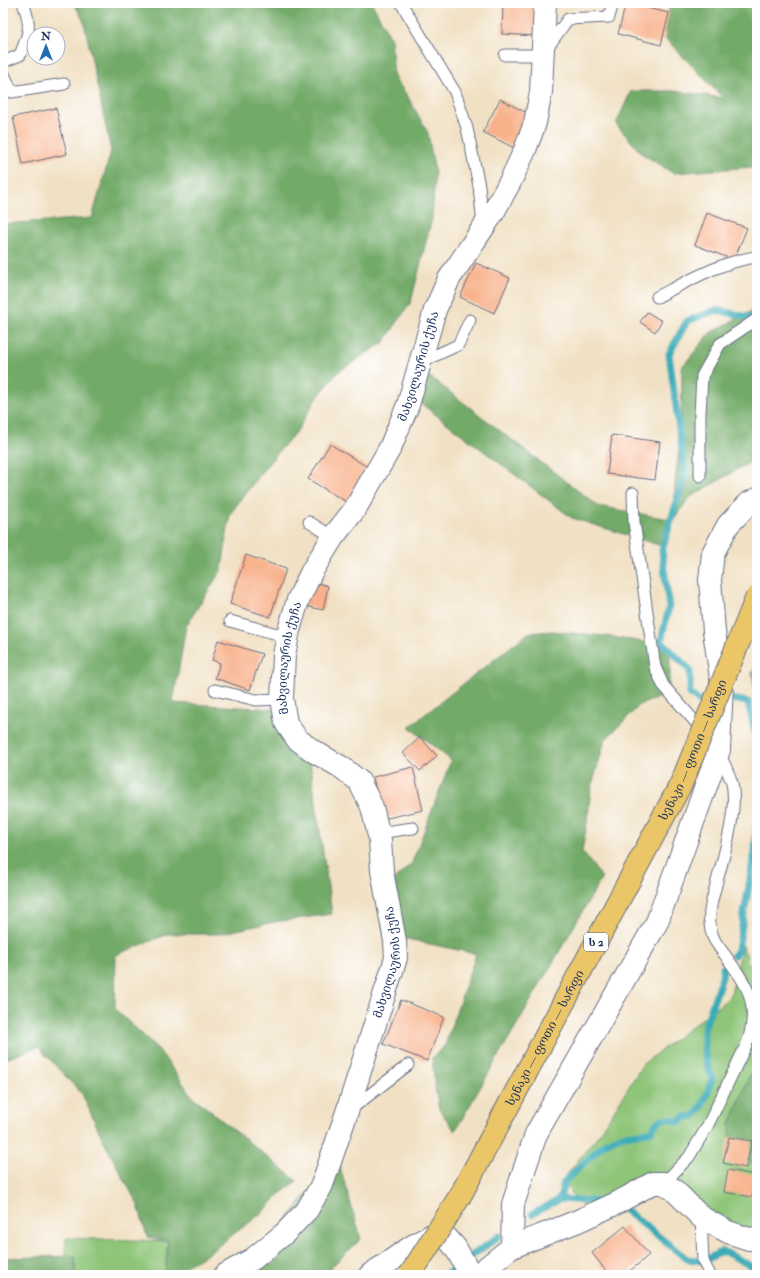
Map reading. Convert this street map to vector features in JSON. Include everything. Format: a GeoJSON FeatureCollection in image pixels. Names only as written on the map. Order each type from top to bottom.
{"type":"FeatureCollection","features":[{"type":"Feature","properties":{"kind":"highway","name":"სენაკი — ფოთი — სარფი"},"geometry":{"type":"LineString","coordinates":[[410,1275],[460,1196],[681,784],[757,597]]}},
{"type":"Feature","properties":{"kind":"street","name":"მახვილაურის ქუჩა"},"geometry":{"type":"LineString","coordinates":[[225,1275],[254,1259],[285,1233],[307,1210],[322,1184],[347,1112],[396,958],[395,941],[382,871],[380,840],[372,807],[359,782],[341,767],[313,752],[296,739],[286,723],[282,699],[284,655],[288,638],[298,600],[309,577],[333,537],[355,509],[390,448],[408,405],[435,310],[449,279],[510,182],[525,150],[535,123],[541,92],[545,3]]}},
{"type":"Feature","properties":{"kind":"street"},"geometry":{"type":"LineString","coordinates":[[512,1248],[513,1204],[536,1134],[656,922],[719,750],[722,685],[714,631],[710,580],[714,553],[728,525],[749,503],[757,499]]}},
{"type":"Feature","properties":{"kind":"street"},"geometry":{"type":"LineString","coordinates":[[370,1275],[411,1247],[432,1235],[446,1237],[455,1247],[471,1272],[512,1248],[578,1221],[617,1203],[653,1183],[664,1183],[674,1190],[701,1217],[728,1232],[749,1239],[757,1238]]}},
{"type":"Feature","properties":{"kind":"lane"},"geometry":{"type":"LineString","coordinates":[[3,62],[20,54],[28,35],[28,17],[22,3]]}},
{"type":"Feature","properties":{"kind":"lane"},"geometry":{"type":"LineString","coordinates":[[401,3],[455,92],[467,128],[476,171],[483,227]]}},
{"type":"Feature","properties":{"kind":"lane"},"geometry":{"type":"LineString","coordinates":[[505,54],[542,55],[568,19],[609,17],[613,3]]}},
{"type":"Feature","properties":{"kind":"lane"},"geometry":{"type":"LineString","coordinates":[[3,72],[12,92],[64,84]]}},
{"type":"Feature","properties":{"kind":"lane"},"geometry":{"type":"LineString","coordinates":[[657,297],[716,268],[744,258],[757,257]]}},
{"type":"Feature","properties":{"kind":"lane"},"geometry":{"type":"LineString","coordinates":[[700,476],[700,414],[702,376],[720,344],[757,319]]}},
{"type":"Feature","properties":{"kind":"lane"},"geometry":{"type":"LineString","coordinates":[[421,362],[458,345],[470,320]]}},
{"type":"Feature","properties":{"kind":"lane"},"geometry":{"type":"LineString","coordinates":[[633,493],[634,522],[655,668],[663,685],[694,719],[719,750],[732,784],[733,810],[727,841],[712,900],[709,921],[712,938],[740,975],[750,995],[753,1008],[753,1026],[748,1041],[708,1125],[689,1157],[664,1183]]}},
{"type":"Feature","properties":{"kind":"lane"},"geometry":{"type":"LineString","coordinates":[[309,522],[333,537]]}},
{"type":"Feature","properties":{"kind":"lane"},"geometry":{"type":"LineString","coordinates":[[230,621],[288,638]]}},
{"type":"Feature","properties":{"kind":"lane"},"geometry":{"type":"LineString","coordinates":[[215,690],[256,700],[282,699]]}},
{"type":"Feature","properties":{"kind":"lane"},"geometry":{"type":"LineString","coordinates":[[378,832],[413,828]]}},
{"type":"Feature","properties":{"kind":"lane"},"geometry":{"type":"LineString","coordinates":[[347,1112],[408,1065]]}},
{"type":"Feature","properties":{"kind":"lane"},"geometry":{"type":"LineString","coordinates":[[701,1217],[704,1261],[710,1275]]}},
{"type":"Feature","properties":{"kind":"green space"},"geometry":{"type":"Polygon","coordinates":[[[74,3],[372,3],[391,39],[394,77],[408,97],[428,133],[435,173],[432,218],[411,302],[384,342],[338,372],[316,399],[299,428],[264,469],[230,514],[222,569],[186,626],[173,703],[273,709],[283,739],[309,755],[332,914],[274,922],[219,934],[168,934],[116,955],[115,1009],[159,1050],[192,1096],[297,1181],[281,1193],[262,1213],[206,1255],[169,1275],[165,1275],[168,1241],[147,1237],[138,1205],[104,1142],[82,1094],[38,1047],[3,1060],[3,224],[92,218],[111,151],[84,22],[74,3]]]}},
{"type":"Feature","properties":{"kind":"green space"},"geometry":{"type":"Polygon","coordinates":[[[670,3],[757,3],[757,186],[752,167],[673,173],[641,153],[616,124],[631,91],[675,91],[723,98],[665,38],[670,3]]]}},
{"type":"Feature","properties":{"kind":"green space"},"geometry":{"type":"Polygon","coordinates":[[[757,309],[757,458],[689,498],[674,520],[675,482],[681,434],[682,367],[710,333],[757,309]]]}},
{"type":"Feature","properties":{"kind":"green space"},"geometry":{"type":"Polygon","coordinates":[[[421,370],[598,506],[674,520],[662,546],[572,518],[411,396],[421,370]]]}},
{"type":"Feature","properties":{"kind":"green space"},"geometry":{"type":"Polygon","coordinates":[[[552,631],[605,636],[670,646],[670,675],[668,694],[640,705],[605,740],[591,789],[582,851],[602,878],[455,1131],[439,1109],[432,1058],[445,1045],[476,954],[384,934],[380,893],[412,863],[451,760],[409,727],[528,633],[552,631]]]}},
{"type":"Feature","properties":{"kind":"green space"},"geometry":{"type":"Polygon","coordinates":[[[757,664],[757,705],[752,673],[757,664]]]}},
{"type":"Feature","properties":{"kind":"green space"},"geometry":{"type":"Polygon","coordinates":[[[743,945],[757,989],[757,1058],[730,1124],[752,1164],[757,1168],[757,1229],[739,1231],[664,1183],[588,1214],[562,1181],[602,1130],[643,1064],[730,997],[743,945]]]}},
{"type":"Feature","properties":{"kind":"green space"},"geometry":{"type":"Polygon","coordinates":[[[757,1058],[757,1168],[730,1145],[730,1124],[757,1058]]]}},
{"type":"Feature","properties":{"kind":"green space"},"geometry":{"type":"Polygon","coordinates":[[[337,1157],[361,1239],[331,1267],[327,1275],[226,1275],[264,1248],[337,1157]]]}},
{"type":"Feature","properties":{"kind":"green space"},"geometry":{"type":"Polygon","coordinates":[[[66,1238],[168,1241],[165,1275],[66,1275],[66,1238]]]}},
{"type":"Feature","properties":{"kind":"green space"},"geometry":{"type":"Polygon","coordinates":[[[75,1256],[76,1275],[3,1275],[3,1258],[75,1256]]]}},
{"type":"Feature","properties":{"kind":"building"},"geometry":{"type":"Polygon","coordinates":[[[626,3],[648,3],[647,8],[669,13],[661,45],[618,34],[626,3]]]}},
{"type":"Feature","properties":{"kind":"building"},"geometry":{"type":"Polygon","coordinates":[[[503,5],[537,6],[536,36],[502,34],[503,5]]]}},
{"type":"Feature","properties":{"kind":"building"},"geometry":{"type":"Polygon","coordinates":[[[500,99],[533,116],[516,149],[483,132],[500,99]]]}},
{"type":"Feature","properties":{"kind":"building"},"geometry":{"type":"Polygon","coordinates":[[[56,108],[67,154],[23,164],[13,117],[56,108]]]}},
{"type":"Feature","properties":{"kind":"building"},"geometry":{"type":"Polygon","coordinates":[[[707,213],[747,228],[734,260],[695,245],[707,213]]]}},
{"type":"Feature","properties":{"kind":"building"},"geometry":{"type":"Polygon","coordinates":[[[476,263],[510,278],[494,313],[460,297],[476,263]]]}},
{"type":"Feature","properties":{"kind":"building"},"geometry":{"type":"Polygon","coordinates":[[[647,312],[662,321],[655,332],[640,322],[647,312]]]}},
{"type":"Feature","properties":{"kind":"building"},"geometry":{"type":"Polygon","coordinates":[[[612,435],[660,442],[655,480],[607,474],[612,435]]]}},
{"type":"Feature","properties":{"kind":"building"},"geometry":{"type":"Polygon","coordinates":[[[330,444],[369,468],[348,503],[308,479],[330,444]]]}},
{"type":"Feature","properties":{"kind":"building"},"geometry":{"type":"Polygon","coordinates":[[[246,555],[286,569],[270,617],[230,604],[246,555]]]}},
{"type":"Feature","properties":{"kind":"building"},"geometry":{"type":"Polygon","coordinates":[[[311,581],[328,586],[323,610],[305,606],[311,581]]]}},
{"type":"Feature","properties":{"kind":"building"},"geometry":{"type":"Polygon","coordinates":[[[218,640],[262,654],[250,690],[215,678],[220,663],[212,660],[218,640]]]}},
{"type":"Feature","properties":{"kind":"building"},"geometry":{"type":"Polygon","coordinates":[[[420,737],[437,756],[420,771],[403,753],[420,737]]]}},
{"type":"Feature","properties":{"kind":"building"},"geometry":{"type":"Polygon","coordinates":[[[413,767],[423,810],[383,819],[373,777],[413,767]]]}},
{"type":"Feature","properties":{"kind":"building"},"geometry":{"type":"Polygon","coordinates":[[[401,1000],[444,1017],[427,1061],[383,1044],[401,1000]]]}},
{"type":"Feature","properties":{"kind":"building"},"geometry":{"type":"Polygon","coordinates":[[[729,1137],[752,1141],[746,1168],[723,1163],[729,1137]]]}},
{"type":"Feature","properties":{"kind":"building"},"geometry":{"type":"Polygon","coordinates":[[[728,1170],[756,1175],[752,1197],[724,1192],[728,1170]]]}},
{"type":"Feature","properties":{"kind":"building"},"geometry":{"type":"Polygon","coordinates":[[[625,1226],[649,1255],[625,1275],[609,1275],[592,1253],[625,1226]]]}},
{"type":"Feature","properties":{"kind":"waterway"},"geometry":{"type":"LineString","coordinates":[[707,700],[699,701],[690,694],[690,670],[661,641],[669,607],[662,550],[685,474],[669,354],[687,321],[716,310],[757,319]]}},
{"type":"Feature","properties":{"kind":"waterway"},"geometry":{"type":"LineString","coordinates":[[732,699],[748,702],[757,741]]}},
{"type":"Feature","properties":{"kind":"waterway"},"geometry":{"type":"LineString","coordinates":[[734,955],[738,950],[755,849],[757,821]]}},
{"type":"Feature","properties":{"kind":"waterway"},"geometry":{"type":"LineString","coordinates":[[560,1199],[564,1182],[605,1143],[623,1135],[651,1131],[656,1123],[663,1119],[671,1119],[679,1122],[685,1117],[694,1116],[700,1109],[708,1092],[712,1078],[706,1062],[704,1029],[722,977],[723,968]]}},
{"type":"Feature","properties":{"kind":"waterway"},"geometry":{"type":"LineString","coordinates":[[532,1214],[560,1199],[603,1202]]}},
{"type":"Feature","properties":{"kind":"waterway"},"geometry":{"type":"LineString","coordinates":[[619,1205],[687,1259],[703,1261],[723,1251],[757,1269]]}},
{"type":"Feature","properties":{"kind":"waterway"},"geometry":{"type":"LineString","coordinates":[[445,1275],[499,1236]]}}]}
